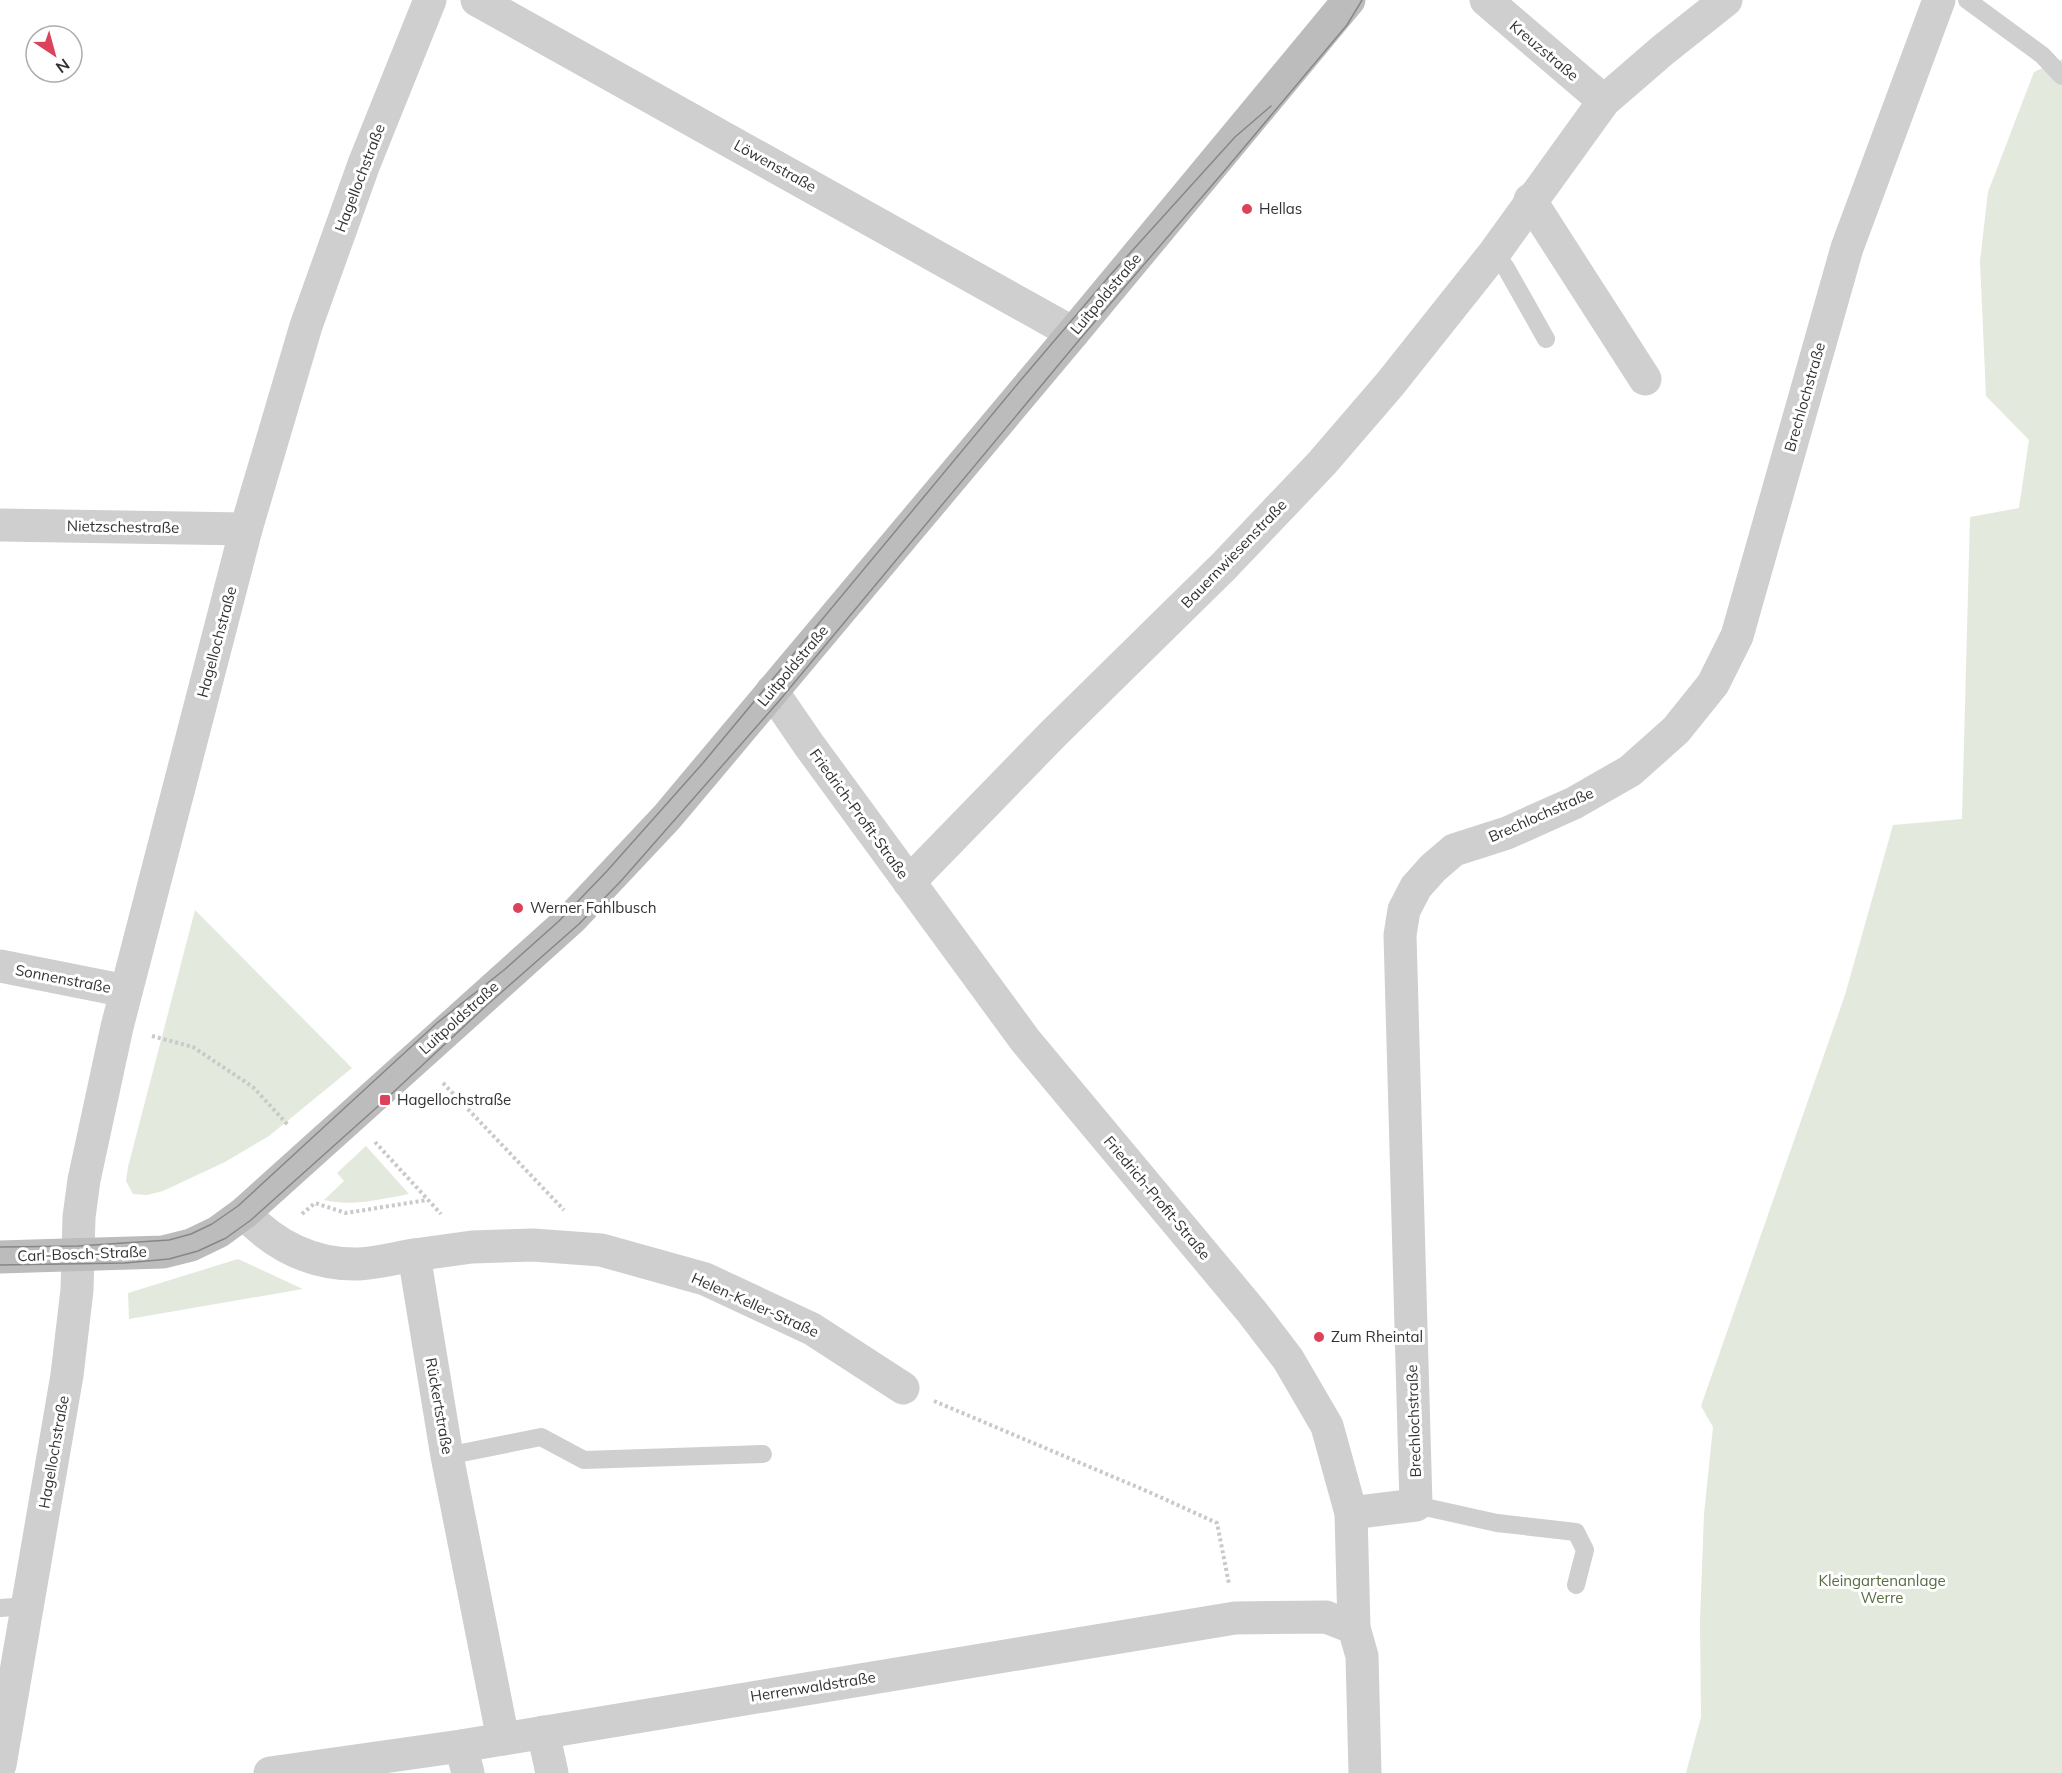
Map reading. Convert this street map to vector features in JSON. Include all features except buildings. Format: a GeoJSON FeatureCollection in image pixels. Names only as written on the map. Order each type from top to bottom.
{"type":"FeatureCollection","features":[{"type":"Feature","properties":{"kind":"street","name":"Hagellochstraße"},"geometry":{"type":"LineString","coordinates":[[0,1765],[14,1607],[67,1375],[77,1290],[84,1179],[117,1028],[246,529],[306,326],[364,164],[430,0]]}},
{"type":"Feature","properties":{"kind":"street","name":"Löwenstraße"},"geometry":{"type":"LineString","coordinates":[[477,0],[1073,333]]}},
{"type":"Feature","properties":{"kind":"street","name":"Luitpoldstraße"},"geometry":{"type":"LineString","coordinates":[[163,1252],[191,1245],[218,1232],[244,1213],[572,918],[667,817],[1349,0]]}},
{"type":"Feature","properties":{"kind":"street","name":"Kreuzstraße"},"geometry":{"type":"LineString","coordinates":[[1486,0],[1604,101]]}},
{"type":"Feature","properties":{"kind":"street","name":"Bauernwiesenstraße"},"geometry":{"type":"LineString","coordinates":[[909,882],[1053,734],[1224,566],[1322,463],[1390,384],[1495,252],[1530,200],[1604,101],[1726,0]]}},
{"type":"Feature","properties":{"kind":"street","name":"Brechlochstraße"},"geometry":{"type":"LineString","coordinates":[[1416,1505],[1400,935],[1404,910],[1422,881],[1454,850],[1507,833],[1574,804],[1630,771],[1676,730],[1713,684],[1737,636],[1847,248],[1939,0]]}},
{"type":"Feature","properties":{"kind":"street"},"geometry":{"type":"LineString","coordinates":[[1530,200],[1644,379]]}},
{"type":"Feature","properties":{"kind":"street","name":"Nietzschestraße"},"geometry":{"type":"LineString","coordinates":[[0,525],[246,529]]}},
{"type":"Feature","properties":{"kind":"street","name":"Friedrich-Profit-Straße"},"geometry":{"type":"LineString","coordinates":[[772,691],[1025,1040],[1252,1312],[1288,1359],[1327,1426],[1351,1513],[1354,1628],[1362,1656],[1365,1773]]}},
{"type":"Feature","properties":{"kind":"street","name":"Sonnenstraße"},"geometry":{"type":"LineString","coordinates":[[0,966],[126,992]]}},
{"type":"Feature","properties":{"kind":"street"},"geometry":{"type":"LineString","coordinates":[[244,1213],[273,1240],[294,1252],[318,1260],[359,1264],[414,1255]]}},
{"type":"Feature","properties":{"kind":"street","name":"Helen-Keller-Straße"},"geometry":{"type":"LineString","coordinates":[[414,1255],[472,1247],[533,1245],[602,1250],[716,1284],[812,1329],[903,1388]]}},
{"type":"Feature","properties":{"kind":"street","name":"Carl-Bosch-Straße"},"geometry":{"type":"LineString","coordinates":[[0,1257],[163,1252]]}},
{"type":"Feature","properties":{"kind":"street","name":"Rückertstraße"},"geometry":{"type":"LineString","coordinates":[[414,1255],[447,1456],[503,1739]]}},
{"type":"Feature","properties":{"kind":"street"},"geometry":{"type":"LineString","coordinates":[[1351,1513],[1416,1505]]}},
{"type":"Feature","properties":{"kind":"street","name":"Herrenwaldstraße"},"geometry":{"type":"LineString","coordinates":[[270,1773],[464,1760],[503,1739],[1235,1618],[1326,1617],[1354,1628]]}},
{"type":"Feature","properties":{"kind":"street"},"geometry":{"type":"LineString","coordinates":[[543,1732],[552,1773]]}},
{"type":"Feature","properties":{"kind":"lane"},"geometry":{"type":"LineString","coordinates":[[1967,0],[2042,55],[2062,76]]}},
{"type":"Feature","properties":{"kind":"lane"},"geometry":{"type":"LineString","coordinates":[[1495,252],[1546,339]]}},
{"type":"Feature","properties":{"kind":"lane"},"geometry":{"type":"LineString","coordinates":[[447,1456],[541,1437],[584,1460],[763,1454]]}},
{"type":"Feature","properties":{"kind":"lane"},"geometry":{"type":"LineString","coordinates":[[1416,1505],[1497,1523],[1576,1532],[1585,1550],[1576,1585]]}},
{"type":"Feature","properties":{"kind":"path"},"geometry":{"type":"LineString","coordinates":[[117,1028],[193,1047],[253,1087],[289,1126]]}},
{"type":"Feature","properties":{"kind":"path"},"geometry":{"type":"LineString","coordinates":[[440,1080],[602,1250]]}},
{"type":"Feature","properties":{"kind":"path"},"geometry":{"type":"LineString","coordinates":[[370,1137],[472,1247]]}},
{"type":"Feature","properties":{"kind":"path"},"geometry":{"type":"LineString","coordinates":[[273,1240],[315,1203],[346,1213],[427,1200]]}},
{"type":"Feature","properties":{"kind":"path"},"geometry":{"type":"LineString","coordinates":[[903,1388],[1217,1523],[1235,1618]]}},
{"type":"Feature","properties":{"kind":"green space","name":"Kleingartenanlage Werre"},"geometry":{"type":"Polygon","coordinates":[[[2062,59],[2062,1773],[1686,1773],[1701,1717],[1700,1622],[1704,1514],[1713,1427],[1701,1406],[1845,995],[1893,825],[1962,819],[1970,517],[2019,508],[2029,440],[1986,396],[1980,261],[1988,192],[2034,72],[2062,59]]]}},
{"type":"Feature","properties":{"kind":"green space"},"geometry":{"type":"Polygon","coordinates":[[[195,910],[352,1068],[269,1136],[225,1162],[163,1191],[147,1195],[133,1194],[126,1181],[128,1167],[195,910]]]}},
{"type":"Feature","properties":{"kind":"green space"},"geometry":{"type":"Polygon","coordinates":[[[366,1146],[409,1194],[345,1203],[324,1200],[344,1181],[337,1173],[366,1146]]]}},
{"type":"Feature","properties":{"kind":"green space"},"geometry":{"type":"Polygon","coordinates":[[[238,1259],[303,1289],[129,1319],[128,1293],[238,1259]]]}},
{"type":"Feature","properties":{"kind":"tram line"},"geometry":{"type":"LineString","coordinates":[[0,1265],[125,1263],[169,1259],[198,1251],[226,1238],[251,1220],[579,924],[621,881],[779,701],[1080,339],[1347,25],[1362,0]]}},
{"type":"Feature","properties":{"kind":"tram line"},"geometry":{"type":"LineString","coordinates":[[0,1247],[78,1246],[169,1240],[191,1234],[212,1224],[238,1206],[437,1023],[504,970],[559,921],[703,763],[1112,273],[1235,137],[1271,106]]}},
{"type":"Feature","properties":{"kind":"place","name":"Hellas"},"geometry":{"type":"Point","coordinates":[1247,209]}},
{"type":"Feature","properties":{"kind":"place","name":"Werner Fahlbusch"},"geometry":{"type":"Point","coordinates":[518,908]}},
{"type":"Feature","properties":{"kind":"place","name":"Hagellochstraße"},"geometry":{"type":"Point","coordinates":[385,1100]}},
{"type":"Feature","properties":{"kind":"place","name":"Zum Rheintal"},"geometry":{"type":"Point","coordinates":[1319,1337]}}]}
